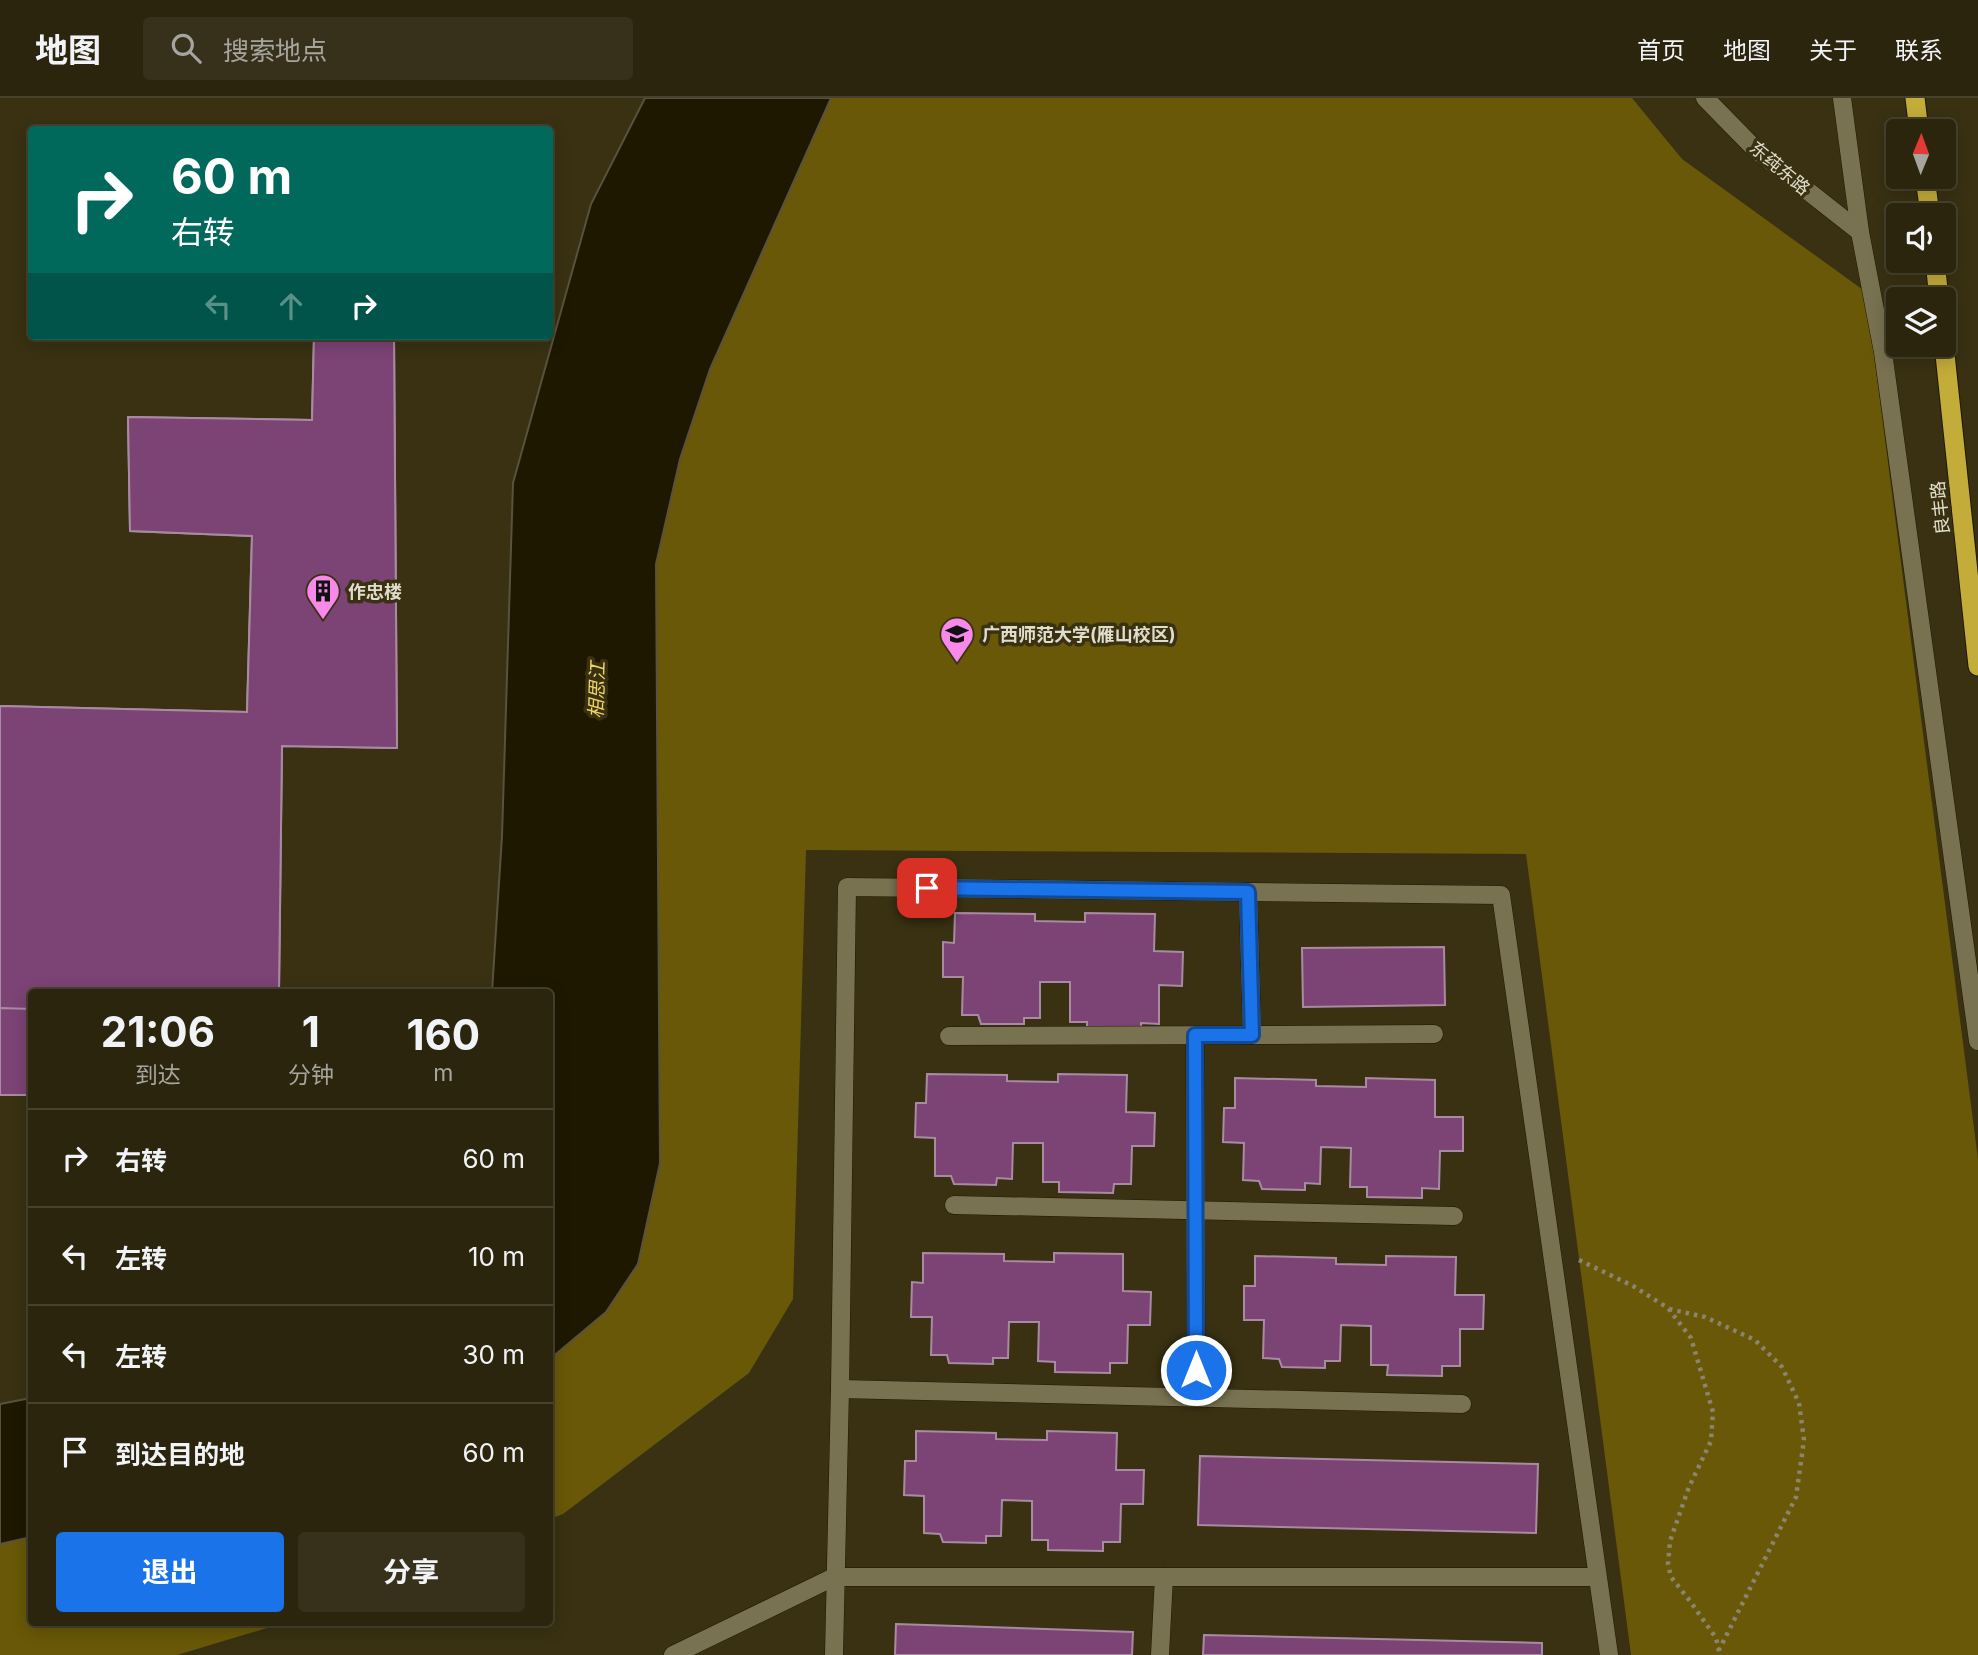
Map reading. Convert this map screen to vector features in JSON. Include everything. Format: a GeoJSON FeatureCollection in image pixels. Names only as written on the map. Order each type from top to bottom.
{"type":"FeatureCollection","features":[{"type":"Feature","properties":{"kind":"highway"},"geometry":{"type":"LineString","coordinates":[[1915,98],[1918,119]]}},
{"type":"Feature","properties":{"kind":"highway","name":"良丰路"},"geometry":{"type":"LineString","coordinates":[[1945,357],[1978,666]]}},
{"type":"Feature","properties":{"kind":"street","name":"东莼东路"},"geometry":{"type":"LineString","coordinates":[[1705,98],[1757,151],[1860,232]]}},
{"type":"Feature","properties":{"kind":"street"},"geometry":{"type":"LineString","coordinates":[[1842,98],[1860,232],[1883,352],[1978,1041]]}},
{"type":"Feature","properties":{"kind":"street"},"geometry":{"type":"LineString","coordinates":[[834,1655],[847,887],[1501,895],[1609,1655]]}},
{"type":"Feature","properties":{"kind":"street"},"geometry":{"type":"LineString","coordinates":[[1248,892],[1252,1035]]}},
{"type":"Feature","properties":{"kind":"street"},"geometry":{"type":"LineString","coordinates":[[949,1036],[1434,1034]]}},
{"type":"Feature","properties":{"kind":"street"},"geometry":{"type":"LineString","coordinates":[[1195,1035],[1196,1397]]}},
{"type":"Feature","properties":{"kind":"street"},"geometry":{"type":"LineString","coordinates":[[954,1205],[1454,1216]]}},
{"type":"Feature","properties":{"kind":"street"},"geometry":{"type":"LineString","coordinates":[[840,1389],[1462,1404]]}},
{"type":"Feature","properties":{"kind":"street"},"geometry":{"type":"LineString","coordinates":[[674,1655],[834,1577],[1597,1577]]}},
{"type":"Feature","properties":{"kind":"street"},"geometry":{"type":"LineString","coordinates":[[1160,1655],[1164,1577]]}},
{"type":"Feature","properties":{"kind":"path"},"geometry":{"type":"LineString","coordinates":[[1550,1246],[1633,1286],[1668,1308],[1705,1317],[1755,1340],[1782,1367],[1799,1403],[1804,1440],[1796,1497],[1720,1653]]}},
{"type":"Feature","properties":{"kind":"path"},"geometry":{"type":"LineString","coordinates":[[1668,1308],[1691,1338],[1713,1412],[1711,1441],[1689,1487],[1670,1541],[1668,1564],[1671,1577],[1716,1638],[1720,1653]]}},
{"type":"Feature","properties":{"kind":"shaded area"},"geometry":{"type":"Polygon","coordinates":[[[831,98],[1632,98],[1682,159],[1866,292],[1978,1159],[1978,1655],[1631,1655],[1526,854],[806,850],[793,1299],[749,1373],[563,1514],[553,1518],[553,1357],[660,1163],[656,564],[680,459],[710,369],[831,98]]]}},
{"type":"Feature","properties":{"kind":"shaded area"},"geometry":{"type":"Polygon","coordinates":[[[28,1538],[28,1626],[274,1626],[177,1655],[0,1655],[0,1544],[28,1538]]]}},
{"type":"Feature","properties":{"kind":"water","name":"相思江"},"geometry":{"type":"Polygon","coordinates":[[[645,98],[831,98],[710,369],[680,459],[656,564],[660,1163],[638,1264],[606,1312],[553,1356],[553,989],[492,989],[502,836],[513,483],[591,204],[645,98]]]}},
{"type":"Feature","properties":{"kind":"water"},"geometry":{"type":"Polygon","coordinates":[[[28,1399],[28,1538],[0,1544],[0,1404],[28,1399]]]}},
{"type":"Feature","properties":{"kind":"building","name":"作忠楼"},"geometry":{"type":"Polygon","coordinates":[[[314,340],[394,340],[397,748],[282,746],[279,989],[201,989],[204,797],[0,793],[0,706],[247,712],[252,536],[130,531],[128,417],[312,420],[314,340]]]}},
{"type":"Feature","properties":{"kind":"building","name":"作忠楼"},"geometry":{"type":"Polygon","coordinates":[[[314,340],[394,340],[397,748],[282,746],[279,989],[28,989],[28,1095],[0,1095],[0,706],[247,712],[252,536],[130,531],[128,417],[312,420],[314,340]]]}},
{"type":"Feature","properties":{"kind":"building"},"geometry":{"type":"Polygon","coordinates":[[[955,913],[1035,914],[1035,921],[1085,922],[1085,913],[1155,914],[1154,951],[1183,952],[1182,986],[1159,985],[1159,1024],[1141,1023],[1141,1033],[1087,1032],[1087,1022],[1070,1022],[1070,982],[1040,982],[1040,1018],[1024,1018],[1024,1024],[981,1024],[978,1015],[962,1015],[963,977],[943,977],[943,942],[954,943],[955,913]]]}},
{"type":"Feature","properties":{"kind":"building"},"geometry":{"type":"Polygon","coordinates":[[[1444,947],[1445,1005],[1303,1007],[1302,948],[1444,947]]]}},
{"type":"Feature","properties":{"kind":"building"},"geometry":{"type":"Polygon","coordinates":[[[0,1008],[28,1009],[28,1095],[0,1095],[0,1008]]]}},
{"type":"Feature","properties":{"kind":"building"},"geometry":{"type":"Polygon","coordinates":[[[927,1074],[1007,1075],[1007,1081],[1058,1082],[1058,1074],[1127,1075],[1126,1112],[1155,1113],[1154,1146],[1132,1146],[1131,1184],[1114,1184],[1113,1193],[1059,1192],[1059,1182],[1043,1182],[1043,1143],[1013,1143],[1012,1179],[997,1178],[996,1185],[954,1184],[951,1176],[935,1176],[935,1138],[915,1137],[916,1103],[926,1103],[927,1074]]]}},
{"type":"Feature","properties":{"kind":"building"},"geometry":{"type":"Polygon","coordinates":[[[1235,1078],[1316,1080],[1316,1086],[1366,1087],[1366,1078],[1435,1080],[1435,1117],[1463,1117],[1463,1151],[1440,1151],[1439,1189],[1422,1188],[1422,1198],[1367,1197],[1367,1187],[1350,1187],[1351,1148],[1321,1147],[1320,1184],[1305,1183],[1305,1190],[1262,1189],[1259,1181],[1243,1180],[1244,1143],[1223,1142],[1224,1108],[1235,1108],[1235,1078]]]}},
{"type":"Feature","properties":{"kind":"building"},"geometry":{"type":"Polygon","coordinates":[[[923,1253],[1004,1254],[1004,1261],[1054,1262],[1054,1253],[1123,1254],[1123,1291],[1151,1292],[1150,1325],[1128,1325],[1127,1363],[1110,1363],[1110,1373],[1055,1372],[1055,1362],[1038,1361],[1039,1322],[1009,1322],[1008,1358],[993,1358],[993,1364],[949,1363],[947,1355],[931,1355],[932,1317],[911,1317],[912,1282],[923,1283],[923,1253]]]}},
{"type":"Feature","properties":{"kind":"building"},"geometry":{"type":"Polygon","coordinates":[[[1255,1256],[1336,1258],[1336,1264],[1386,1265],[1386,1256],[1456,1257],[1455,1295],[1484,1295],[1483,1329],[1460,1329],[1460,1366],[1442,1366],[1442,1376],[1387,1375],[1388,1365],[1371,1365],[1371,1326],[1341,1325],[1340,1361],[1325,1361],[1325,1368],[1282,1367],[1279,1359],[1263,1358],[1264,1320],[1244,1320],[1244,1286],[1255,1286],[1255,1256]]]}},
{"type":"Feature","properties":{"kind":"building"},"geometry":{"type":"Polygon","coordinates":[[[916,1431],[996,1433],[996,1439],[1047,1440],[1047,1431],[1117,1433],[1116,1470],[1144,1470],[1143,1504],[1121,1504],[1120,1542],[1103,1542],[1103,1551],[1048,1550],[1048,1540],[1032,1540],[1032,1501],[1002,1500],[1001,1536],[986,1536],[986,1543],[943,1542],[940,1534],[924,1533],[924,1496],[904,1495],[905,1461],[916,1461],[916,1431]]]}},
{"type":"Feature","properties":{"kind":"building"},"geometry":{"type":"Polygon","coordinates":[[[1200,1456],[1538,1464],[1536,1533],[1198,1525],[1200,1456]]]}},
{"type":"Feature","properties":{"kind":"building"},"geometry":{"type":"Polygon","coordinates":[[[896,1624],[1133,1632],[1132,1655],[895,1655],[896,1624]]]}},
{"type":"Feature","properties":{"kind":"building"},"geometry":{"type":"Polygon","coordinates":[[[1204,1635],[1542,1643],[1542,1655],[1203,1655],[1204,1635]]]}},
{"type":"Feature","properties":{"kind":"place","name":"作忠楼"},"geometry":{"type":"Point","coordinates":[323,621]}},
{"type":"Feature","properties":{"kind":"place","name":"广西师范大学(雁山校区)"},"geometry":{"type":"Point","coordinates":[957,664]}},
{"type":"Feature","properties":{"kind":"route"},"geometry":{"type":"LineString","coordinates":[[927,888],[1248,892],[1252,1035],[1195,1035],[1196,1370]]}}]}
